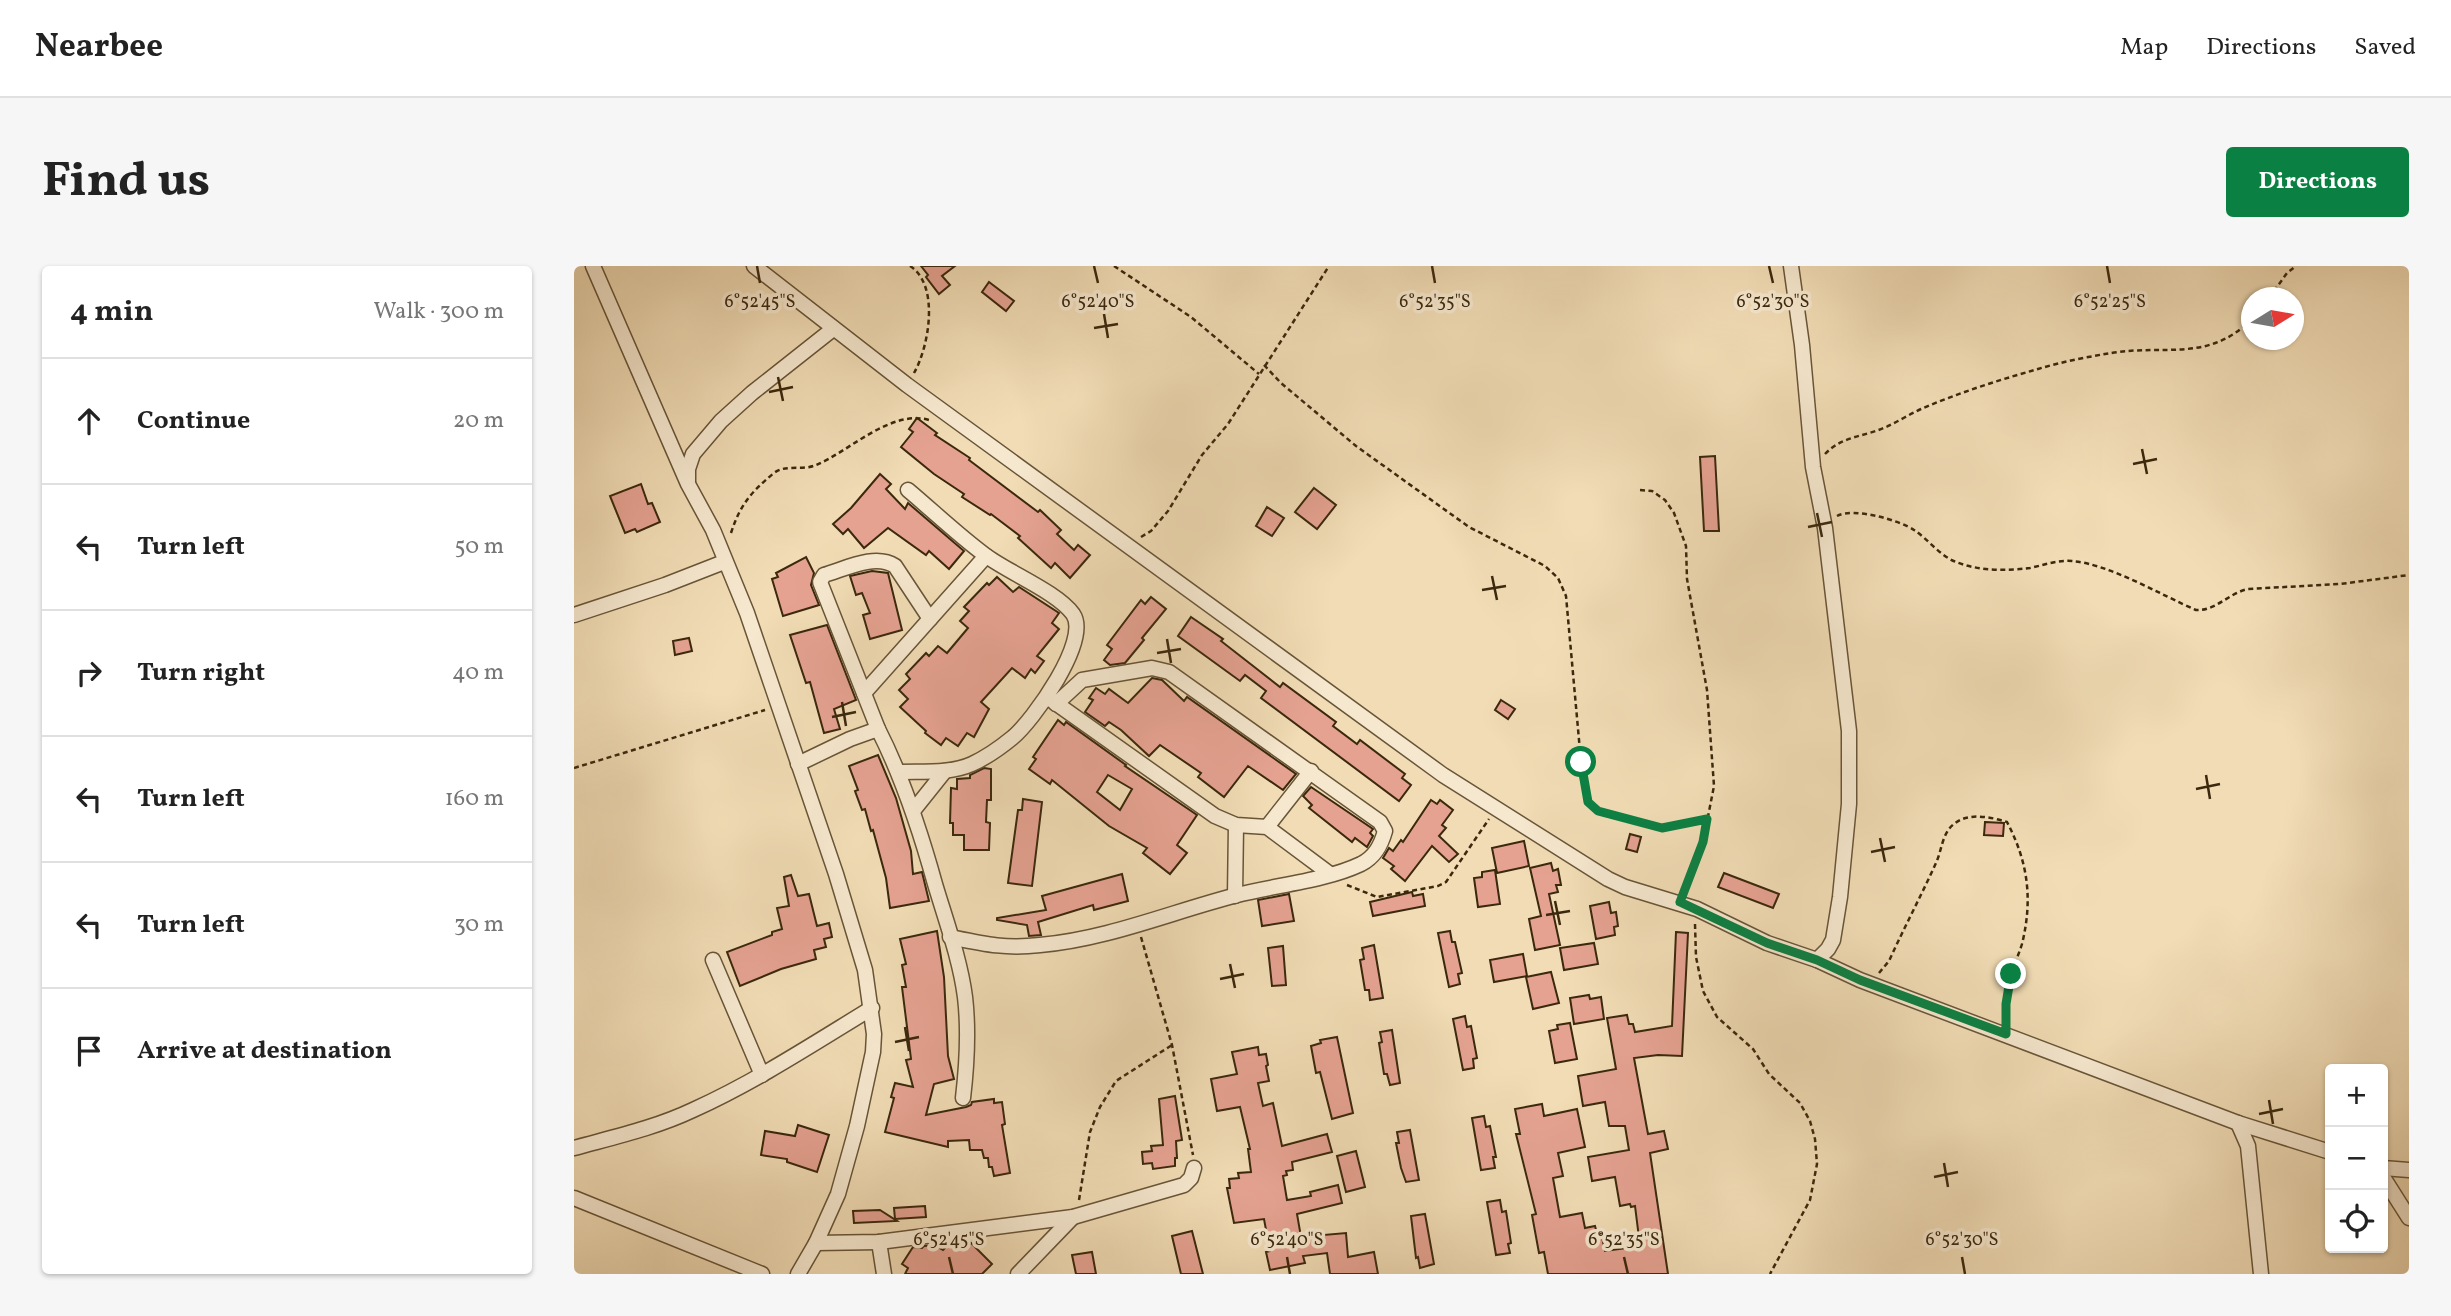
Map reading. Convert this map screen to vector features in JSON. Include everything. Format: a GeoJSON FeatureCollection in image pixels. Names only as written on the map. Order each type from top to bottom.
{"type":"FeatureCollection","features":[{"type":"Feature","properties":{"kind":"street"},"geometry":{"type":"LineString","coordinates":[[593,266],[688,484],[713,530],[747,613],[836,874],[865,970],[874,1034],[873,1052],[857,1126],[838,1194],[799,1274]]}},
{"type":"Feature","properties":{"kind":"street"},"geometry":{"type":"LineString","coordinates":[[1791,266],[1802,345],[1813,467],[1825,528],[1849,731],[1849,804],[1840,897],[1833,940],[1817,960]]}},
{"type":"Feature","properties":{"kind":"street"},"geometry":{"type":"LineString","coordinates":[[760,268],[832,329],[907,385],[1443,775],[1608,879],[1625,887],[1680,902],[1767,943],[1817,960],[1860,980],[2238,1123],[2325,1150]]}},
{"type":"Feature","properties":{"kind":"street"},"geometry":{"type":"LineString","coordinates":[[688,484],[688,469],[693,454],[721,421],[832,329]]}},
{"type":"Feature","properties":{"kind":"street"},"geometry":{"type":"LineString","coordinates":[[908,490],[986,556],[1065,605],[1075,617],[1077,629],[1069,659],[1051,700]]}},
{"type":"Feature","properties":{"kind":"street"},"geometry":{"type":"LineString","coordinates":[[864,693],[986,556]]}},
{"type":"Feature","properties":{"kind":"street"},"geometry":{"type":"LineString","coordinates":[[574,615],[665,585],[722,557]]}},
{"type":"Feature","properties":{"kind":"street"},"geometry":{"type":"LineString","coordinates":[[930,619],[895,566],[888,562],[877,560],[824,575],[820,582],[913,811],[962,978],[968,1034],[963,1098]]}},
{"type":"Feature","properties":{"kind":"street"},"geometry":{"type":"LineString","coordinates":[[898,772],[945,771],[972,764],[1014,737],[1051,700],[1082,680],[1153,668],[1169,672],[1311,771],[1380,822],[1385,831],[1381,847],[1363,863],[1329,874],[1235,896],[1138,926],[1042,945],[998,947],[950,936]]}},
{"type":"Feature","properties":{"kind":"street"},"geometry":{"type":"LineString","coordinates":[[1051,700],[1215,816],[1236,825],[1267,827],[1329,874]]}},
{"type":"Feature","properties":{"kind":"street"},"geometry":{"type":"LineString","coordinates":[[798,764],[878,729]]}},
{"type":"Feature","properties":{"kind":"street"},"geometry":{"type":"LineString","coordinates":[[913,811],[945,771]]}},
{"type":"Feature","properties":{"kind":"street"},"geometry":{"type":"LineString","coordinates":[[1267,827],[1311,771]]}},
{"type":"Feature","properties":{"kind":"street"},"geometry":{"type":"LineString","coordinates":[[1235,896],[1236,825]]}},
{"type":"Feature","properties":{"kind":"street"},"geometry":{"type":"LineString","coordinates":[[713,960],[762,1075]]}},
{"type":"Feature","properties":{"kind":"street"},"geometry":{"type":"LineString","coordinates":[[574,1148],[640,1130],[691,1112],[762,1075],[872,1008]]}},
{"type":"Feature","properties":{"kind":"street"},"geometry":{"type":"LineString","coordinates":[[2238,1123],[2248,1146],[2261,1274]]}},
{"type":"Feature","properties":{"kind":"street"},"geometry":{"type":"LineString","coordinates":[[2248,1146],[2268,1132]]}},
{"type":"Feature","properties":{"kind":"street"},"geometry":{"type":"LineString","coordinates":[[816,1243],[879,1242],[1073,1217],[1184,1185],[1191,1178],[1194,1168]]}},
{"type":"Feature","properties":{"kind":"street"},"geometry":{"type":"LineString","coordinates":[[2388,1168],[2409,1170]]}},
{"type":"Feature","properties":{"kind":"street"},"geometry":{"type":"LineString","coordinates":[[2388,1185],[2409,1218]]}},
{"type":"Feature","properties":{"kind":"street"},"geometry":{"type":"LineString","coordinates":[[574,1198],[762,1274]]}},
{"type":"Feature","properties":{"kind":"street"},"geometry":{"type":"LineString","coordinates":[[1018,1274],[1073,1217]]}},
{"type":"Feature","properties":{"kind":"street"},"geometry":{"type":"LineString","coordinates":[[879,1242],[884,1274]]}},
{"type":"Feature","properties":{"kind":"path"},"geometry":{"type":"LineString","coordinates":[[907,385],[923,357],[929,300],[922,278],[910,266]]}},
{"type":"Feature","properties":{"kind":"path"},"geometry":{"type":"LineString","coordinates":[[1114,266],[1191,317],[1259,374]]}},
{"type":"Feature","properties":{"kind":"path"},"geometry":{"type":"LineString","coordinates":[[1125,543],[1151,531],[1168,511],[1202,455],[1227,424],[1329,266]]}},
{"type":"Feature","properties":{"kind":"path"},"geometry":{"type":"LineString","coordinates":[[2277,287],[2295,266]]}},
{"type":"Feature","properties":{"kind":"path"},"geometry":{"type":"LineString","coordinates":[[1813,467],[1831,448],[1852,436],[1885,428],[1954,396],[2038,369],[2112,352],[2209,347],[2241,330]]}},
{"type":"Feature","properties":{"kind":"path"},"geometry":{"type":"LineString","coordinates":[[1264,365],[1281,383],[1356,446],[1469,527],[1545,566],[1558,578],[1566,596],[1581,762],[1588,802],[1598,811],[1653,827],[1662,828],[1707,819]]}},
{"type":"Feature","properties":{"kind":"path"},"geometry":{"type":"LineString","coordinates":[[722,557],[738,511],[745,500],[777,471],[812,467],[832,458],[867,435],[894,423],[914,417],[934,421]]}},
{"type":"Feature","properties":{"kind":"path"},"geometry":{"type":"LineString","coordinates":[[1640,490],[1652,491],[1665,500],[1674,513],[1686,546],[1687,579],[1707,690],[1714,786],[1703,842],[1680,902]]}},
{"type":"Feature","properties":{"kind":"path"},"geometry":{"type":"LineString","coordinates":[[1825,528],[1832,519],[1842,513],[1883,518],[1912,529],[1953,561],[1969,567],[2005,570],[2073,561],[2093,565],[2136,582],[2196,610],[2203,610],[2236,591],[2248,589],[2340,584],[2409,575]]}},
{"type":"Feature","properties":{"kind":"path"},"geometry":{"type":"LineString","coordinates":[[574,768],[778,706]]}},
{"type":"Feature","properties":{"kind":"path"},"geometry":{"type":"LineString","coordinates":[[1329,874],[1353,889],[1377,897],[1437,886],[1446,882],[1496,808]]}},
{"type":"Feature","properties":{"kind":"path"},"geometry":{"type":"LineString","coordinates":[[1860,980],[1883,971],[1937,861],[1942,841],[1954,824],[1966,818],[1978,817],[1994,817],[2007,821],[2027,874],[2028,900],[2021,944],[2008,983],[2006,1034]]}},
{"type":"Feature","properties":{"kind":"path"},"geometry":{"type":"LineString","coordinates":[[1697,909],[1694,933],[1703,991],[1717,1017],[1754,1049],[1769,1074],[1800,1103],[1810,1121],[1815,1139],[1817,1164],[1810,1199],[1770,1274]]}},
{"type":"Feature","properties":{"kind":"path"},"geometry":{"type":"LineString","coordinates":[[1138,926],[1172,1045],[1194,1168]]}},
{"type":"Feature","properties":{"kind":"path"},"geometry":{"type":"LineString","coordinates":[[1073,1217],[1090,1132],[1100,1107],[1116,1081],[1172,1045]]}},
{"type":"Feature","properties":{"kind":"building"},"geometry":{"type":"Polygon","coordinates":[[[921,266],[955,266],[942,276],[950,285],[939,294],[921,266]]]}},
{"type":"Feature","properties":{"kind":"building"},"geometry":{"type":"Polygon","coordinates":[[[989,282],[1014,301],[1006,311],[982,292],[989,282]]]}},
{"type":"Feature","properties":{"kind":"building"},"geometry":{"type":"Polygon","coordinates":[[[917,418],[937,433],[935,435],[970,458],[969,460],[1038,512],[1040,510],[1061,530],[1057,534],[1074,550],[1078,545],[1090,555],[1070,578],[1055,563],[1051,568],[1018,538],[1020,536],[962,497],[964,494],[901,447],[913,432],[909,429],[917,418]]]}},
{"type":"Feature","properties":{"kind":"building"},"geometry":{"type":"Polygon","coordinates":[[[1715,456],[1719,531],[1704,531],[1700,457],[1715,456]]]}},
{"type":"Feature","properties":{"kind":"building"},"geometry":{"type":"Polygon","coordinates":[[[880,474],[891,484],[886,489],[905,509],[908,503],[964,551],[949,569],[929,551],[926,555],[888,528],[864,548],[848,529],[843,534],[833,524],[851,508],[880,474]]]}},
{"type":"Feature","properties":{"kind":"building"},"geometry":{"type":"Polygon","coordinates":[[[641,484],[648,504],[652,503],[660,522],[637,532],[635,529],[625,533],[610,496],[641,484]]]}},
{"type":"Feature","properties":{"kind":"building"},"geometry":{"type":"Polygon","coordinates":[[[1314,488],[1336,505],[1317,529],[1295,512],[1314,488]]]}},
{"type":"Feature","properties":{"kind":"building"},"geometry":{"type":"Polygon","coordinates":[[[1267,507],[1284,518],[1272,536],[1256,526],[1267,507]]]}},
{"type":"Feature","properties":{"kind":"building"},"geometry":{"type":"Polygon","coordinates":[[[806,557],[814,573],[811,585],[819,605],[783,616],[772,579],[778,577],[776,573],[806,557]]]}},
{"type":"Feature","properties":{"kind":"building"},"geometry":{"type":"Polygon","coordinates":[[[872,571],[888,573],[902,630],[870,639],[863,615],[870,613],[862,593],[856,595],[850,576],[872,571]]]}},
{"type":"Feature","properties":{"kind":"building"},"geometry":{"type":"Polygon","coordinates":[[[997,577],[1013,592],[1019,587],[1059,613],[1052,623],[1059,629],[1037,656],[1044,661],[1035,673],[1031,669],[1025,678],[1012,668],[981,702],[989,709],[974,737],[967,733],[958,746],[946,738],[941,745],[900,707],[908,699],[899,690],[910,679],[906,674],[926,653],[929,656],[938,646],[947,653],[968,628],[960,621],[969,611],[964,607],[987,583],[989,585],[997,577]]]}},
{"type":"Feature","properties":{"kind":"building"},"geometry":{"type":"Polygon","coordinates":[[[1151,597],[1166,609],[1125,663],[1110,665],[1104,660],[1112,649],[1107,645],[1141,600],[1145,604],[1151,597]]]}},
{"type":"Feature","properties":{"kind":"building"},"geometry":{"type":"Polygon","coordinates":[[[1191,617],[1223,639],[1221,641],[1280,687],[1283,683],[1336,722],[1333,726],[1357,744],[1360,740],[1405,774],[1402,778],[1411,785],[1399,801],[1261,698],[1266,691],[1245,675],[1240,681],[1178,636],[1191,617]]]}},
{"type":"Feature","properties":{"kind":"building"},"geometry":{"type":"Polygon","coordinates":[[[827,625],[856,700],[834,709],[840,729],[824,733],[810,682],[806,683],[790,635],[827,625]]]}},
{"type":"Feature","properties":{"kind":"building"},"geometry":{"type":"Polygon","coordinates":[[[689,638],[692,651],[675,655],[673,641],[689,638]]]}},
{"type":"Feature","properties":{"kind":"building"},"geometry":{"type":"Polygon","coordinates":[[[1152,678],[1162,680],[1184,701],[1187,697],[1296,774],[1283,790],[1248,766],[1224,797],[1198,777],[1201,773],[1160,745],[1149,756],[1121,730],[1109,722],[1105,726],[1085,712],[1093,700],[1089,698],[1096,688],[1105,694],[1109,689],[1128,703],[1152,678]]]}},
{"type":"Feature","properties":{"kind":"building"},"geometry":{"type":"Polygon","coordinates":[[[1501,700],[1515,709],[1508,719],[1495,710],[1501,700]]]}},
{"type":"Feature","properties":{"kind":"building"},"geometry":{"type":"Polygon","coordinates":[[[1058,720],[1064,725],[1066,722],[1197,815],[1177,845],[1187,853],[1170,874],[1143,853],[1147,848],[1109,826],[1052,780],[1050,784],[1029,769],[1036,759],[1033,757],[1058,720]],[[1108,775],[1097,792],[1120,810],[1132,789],[1108,775]]]}},
{"type":"Feature","properties":{"kind":"building"},"geometry":{"type":"Polygon","coordinates":[[[878,755],[896,798],[911,851],[913,874],[922,872],[929,901],[890,908],[886,878],[873,830],[871,831],[865,809],[862,810],[849,766],[878,755]]]}},
{"type":"Feature","properties":{"kind":"building"},"geometry":{"type":"Polygon","coordinates":[[[984,768],[991,769],[991,800],[987,800],[986,822],[990,823],[989,850],[964,850],[964,835],[953,835],[953,823],[950,823],[951,788],[957,789],[957,779],[970,778],[970,775],[984,768]]]}},
{"type":"Feature","properties":{"kind":"building"},"geometry":{"type":"Polygon","coordinates":[[[1311,787],[1373,829],[1370,833],[1373,836],[1367,847],[1355,838],[1352,842],[1309,808],[1312,805],[1303,796],[1311,787]]]}},
{"type":"Feature","properties":{"kind":"building"},"geometry":{"type":"Polygon","coordinates":[[[1023,799],[1042,802],[1032,886],[1008,883],[1018,810],[1022,810],[1023,799]]]}},
{"type":"Feature","properties":{"kind":"building"},"geometry":{"type":"Polygon","coordinates":[[[1431,800],[1437,804],[1440,800],[1453,810],[1442,825],[1446,828],[1439,836],[1458,854],[1449,862],[1432,846],[1405,881],[1391,869],[1394,866],[1383,858],[1389,848],[1393,851],[1401,840],[1403,842],[1431,800]]]}},
{"type":"Feature","properties":{"kind":"building"},"geometry":{"type":"Polygon","coordinates":[[[1985,822],[2004,823],[2003,836],[1984,835],[1985,822]]]}},
{"type":"Feature","properties":{"kind":"building"},"geometry":{"type":"Polygon","coordinates":[[[1630,834],[1641,837],[1637,852],[1626,849],[1630,834]]]}},
{"type":"Feature","properties":{"kind":"building"},"geometry":{"type":"Polygon","coordinates":[[[1524,841],[1529,866],[1497,873],[1492,848],[1524,841]]]}},
{"type":"Feature","properties":{"kind":"building"},"geometry":{"type":"Polygon","coordinates":[[[1551,863],[1553,871],[1558,869],[1561,885],[1556,885],[1558,892],[1549,894],[1560,945],[1535,950],[1529,919],[1541,916],[1530,868],[1551,863]]]}},
{"type":"Feature","properties":{"kind":"building"},"geometry":{"type":"Polygon","coordinates":[[[1495,870],[1500,904],[1478,907],[1474,878],[1482,877],[1482,872],[1495,870]]]}},
{"type":"Feature","properties":{"kind":"building"},"geometry":{"type":"Polygon","coordinates":[[[1724,873],[1779,894],[1773,908],[1718,887],[1724,873]]]}},
{"type":"Feature","properties":{"kind":"building"},"geometry":{"type":"Polygon","coordinates":[[[1122,874],[1128,901],[1094,910],[1093,905],[1038,922],[1041,935],[1029,936],[1027,925],[997,920],[1046,910],[1042,896],[1122,874]]]}},
{"type":"Feature","properties":{"kind":"building"},"geometry":{"type":"Polygon","coordinates":[[[791,875],[798,896],[809,894],[817,926],[829,923],[832,937],[824,939],[826,947],[814,950],[816,959],[781,969],[740,986],[727,952],[782,929],[777,908],[789,906],[784,877],[791,875]]]}},
{"type":"Feature","properties":{"kind":"building"},"geometry":{"type":"Polygon","coordinates":[[[1412,892],[1413,896],[1423,894],[1425,906],[1373,916],[1370,902],[1412,892]]]}},
{"type":"Feature","properties":{"kind":"building"},"geometry":{"type":"Polygon","coordinates":[[[1289,894],[1294,921],[1262,926],[1258,900],[1289,894]]]}},
{"type":"Feature","properties":{"kind":"building"},"geometry":{"type":"Polygon","coordinates":[[[1609,902],[1611,913],[1616,912],[1618,926],[1614,927],[1615,935],[1596,939],[1590,906],[1609,902]]]}},
{"type":"Feature","properties":{"kind":"building"},"geometry":{"type":"Polygon","coordinates":[[[937,931],[944,977],[948,1056],[954,1079],[934,1084],[926,1115],[966,1107],[972,1102],[994,1099],[994,1103],[1002,1102],[1005,1124],[1002,1125],[1010,1173],[994,1176],[988,1158],[984,1158],[982,1150],[970,1150],[969,1140],[948,1141],[948,1147],[885,1132],[895,1083],[913,1087],[906,1060],[911,1059],[902,987],[906,987],[902,965],[906,964],[900,939],[937,931]]]}},
{"type":"Feature","properties":{"kind":"building"},"geometry":{"type":"Polygon","coordinates":[[[1450,931],[1462,973],[1458,974],[1460,984],[1449,987],[1438,933],[1450,931]]]}},
{"type":"Feature","properties":{"kind":"building"},"geometry":{"type":"Polygon","coordinates":[[[1676,932],[1688,933],[1682,1056],[1634,1058],[1648,1134],[1664,1131],[1668,1149],[1650,1153],[1668,1274],[1548,1274],[1544,1252],[1539,1253],[1532,1215],[1536,1214],[1516,1134],[1520,1134],[1515,1109],[1542,1104],[1544,1116],[1577,1109],[1585,1147],[1558,1153],[1563,1176],[1553,1178],[1560,1217],[1582,1213],[1585,1228],[1595,1226],[1597,1234],[1601,1233],[1605,1251],[1635,1247],[1634,1239],[1639,1238],[1635,1206],[1620,1206],[1615,1177],[1592,1181],[1588,1157],[1629,1150],[1625,1126],[1609,1126],[1605,1102],[1583,1106],[1578,1076],[1616,1069],[1607,1018],[1627,1015],[1635,1032],[1672,1026],[1676,932]]]}},
{"type":"Feature","properties":{"kind":"building"},"geometry":{"type":"Polygon","coordinates":[[[1594,943],[1598,964],[1564,970],[1560,948],[1594,943]]]}},
{"type":"Feature","properties":{"kind":"building"},"geometry":{"type":"Polygon","coordinates":[[[1374,945],[1383,998],[1370,1000],[1369,990],[1365,990],[1360,960],[1364,959],[1362,948],[1374,945]]]}},
{"type":"Feature","properties":{"kind":"building"},"geometry":{"type":"Polygon","coordinates":[[[1283,946],[1286,985],[1272,986],[1268,948],[1283,946]]]}},
{"type":"Feature","properties":{"kind":"building"},"geometry":{"type":"Polygon","coordinates":[[[1523,954],[1527,976],[1494,982],[1490,960],[1523,954]]]}},
{"type":"Feature","properties":{"kind":"building"},"geometry":{"type":"Polygon","coordinates":[[[1551,972],[1559,1003],[1533,1009],[1526,977],[1551,972]]]}},
{"type":"Feature","properties":{"kind":"building"},"geometry":{"type":"Polygon","coordinates":[[[1589,995],[1590,999],[1601,997],[1604,1019],[1574,1024],[1570,998],[1589,995]]]}},
{"type":"Feature","properties":{"kind":"building"},"geometry":{"type":"Polygon","coordinates":[[[1465,1016],[1467,1027],[1471,1026],[1477,1058],[1473,1059],[1474,1068],[1463,1070],[1453,1019],[1465,1016]]]}},
{"type":"Feature","properties":{"kind":"building"},"geometry":{"type":"Polygon","coordinates":[[[1570,1023],[1577,1059],[1555,1063],[1549,1031],[1558,1029],[1557,1025],[1570,1023]]]}},
{"type":"Feature","properties":{"kind":"building"},"geometry":{"type":"Polygon","coordinates":[[[1392,1030],[1400,1083],[1390,1085],[1387,1074],[1384,1074],[1379,1043],[1382,1042],[1380,1032],[1392,1030]]]}},
{"type":"Feature","properties":{"kind":"building"},"geometry":{"type":"Polygon","coordinates":[[[1337,1037],[1353,1113],[1332,1119],[1320,1072],[1316,1073],[1311,1046],[1321,1043],[1320,1040],[1337,1037]]]}},
{"type":"Feature","properties":{"kind":"building"},"geometry":{"type":"Polygon","coordinates":[[[1258,1047],[1259,1055],[1266,1054],[1268,1065],[1269,1081],[1258,1083],[1263,1106],[1273,1103],[1282,1146],[1327,1134],[1332,1152],[1292,1162],[1293,1170],[1286,1171],[1287,1175],[1283,1176],[1287,1200],[1311,1196],[1310,1192],[1338,1185],[1342,1203],[1297,1214],[1301,1237],[1346,1233],[1348,1257],[1374,1252],[1378,1274],[1330,1274],[1327,1253],[1303,1256],[1305,1263],[1270,1270],[1266,1252],[1270,1251],[1264,1219],[1234,1223],[1227,1188],[1230,1188],[1229,1179],[1239,1178],[1238,1173],[1251,1172],[1250,1149],[1240,1107],[1217,1111],[1211,1079],[1237,1074],[1232,1052],[1258,1047]]]}},
{"type":"Feature","properties":{"kind":"building"},"geometry":{"type":"Polygon","coordinates":[[[1175,1096],[1182,1140],[1176,1141],[1175,1166],[1153,1169],[1152,1163],[1143,1164],[1142,1152],[1152,1151],[1151,1146],[1163,1145],[1159,1099],[1175,1096]]]}},
{"type":"Feature","properties":{"kind":"building"},"geometry":{"type":"Polygon","coordinates":[[[1484,1116],[1486,1127],[1490,1126],[1496,1157],[1493,1157],[1495,1168],[1481,1170],[1472,1118],[1484,1116]]]}},
{"type":"Feature","properties":{"kind":"building"},"geometry":{"type":"Polygon","coordinates":[[[798,1125],[829,1135],[817,1172],[787,1162],[787,1159],[761,1155],[765,1131],[795,1136],[798,1125]]]}},
{"type":"Feature","properties":{"kind":"building"},"geometry":{"type":"Polygon","coordinates":[[[1410,1130],[1419,1180],[1406,1182],[1396,1143],[1399,1143],[1397,1132],[1410,1130]]]}},
{"type":"Feature","properties":{"kind":"building"},"geometry":{"type":"Polygon","coordinates":[[[1356,1151],[1365,1187],[1346,1192],[1337,1156],[1356,1151]]]}},
{"type":"Feature","properties":{"kind":"building"},"geometry":{"type":"Polygon","coordinates":[[[1500,1200],[1502,1212],[1506,1211],[1511,1243],[1508,1244],[1510,1253],[1496,1255],[1487,1202],[1500,1200]]]}},
{"type":"Feature","properties":{"kind":"building"},"geometry":{"type":"Polygon","coordinates":[[[925,1206],[926,1217],[895,1219],[894,1208],[925,1206]]]}},
{"type":"Feature","properties":{"kind":"building"},"geometry":{"type":"Polygon","coordinates":[[[880,1210],[897,1221],[854,1223],[853,1211],[880,1210]]]}},
{"type":"Feature","properties":{"kind":"building"},"geometry":{"type":"Polygon","coordinates":[[[1425,1214],[1434,1264],[1420,1268],[1418,1257],[1416,1258],[1411,1216],[1425,1214]]]}},
{"type":"Feature","properties":{"kind":"building"},"geometry":{"type":"Polygon","coordinates":[[[1192,1231],[1203,1274],[1181,1274],[1172,1236],[1192,1231]]]}},
{"type":"Feature","properties":{"kind":"building"},"geometry":{"type":"Polygon","coordinates":[[[963,1241],[968,1246],[971,1243],[992,1264],[982,1274],[905,1274],[908,1268],[902,1264],[913,1247],[934,1245],[943,1250],[950,1243],[963,1241]]]}},
{"type":"Feature","properties":{"kind":"building"},"geometry":{"type":"Polygon","coordinates":[[[1092,1252],[1096,1274],[1076,1274],[1072,1255],[1092,1252]]]}},
{"type":"Feature","properties":{"kind":"route"},"geometry":{"type":"LineString","coordinates":[[1581,762],[1588,802],[1598,811],[1662,828],[1707,819],[1703,842],[1680,902],[1767,943],[2006,1034],[2006,1004],[2011,974]]}}]}
